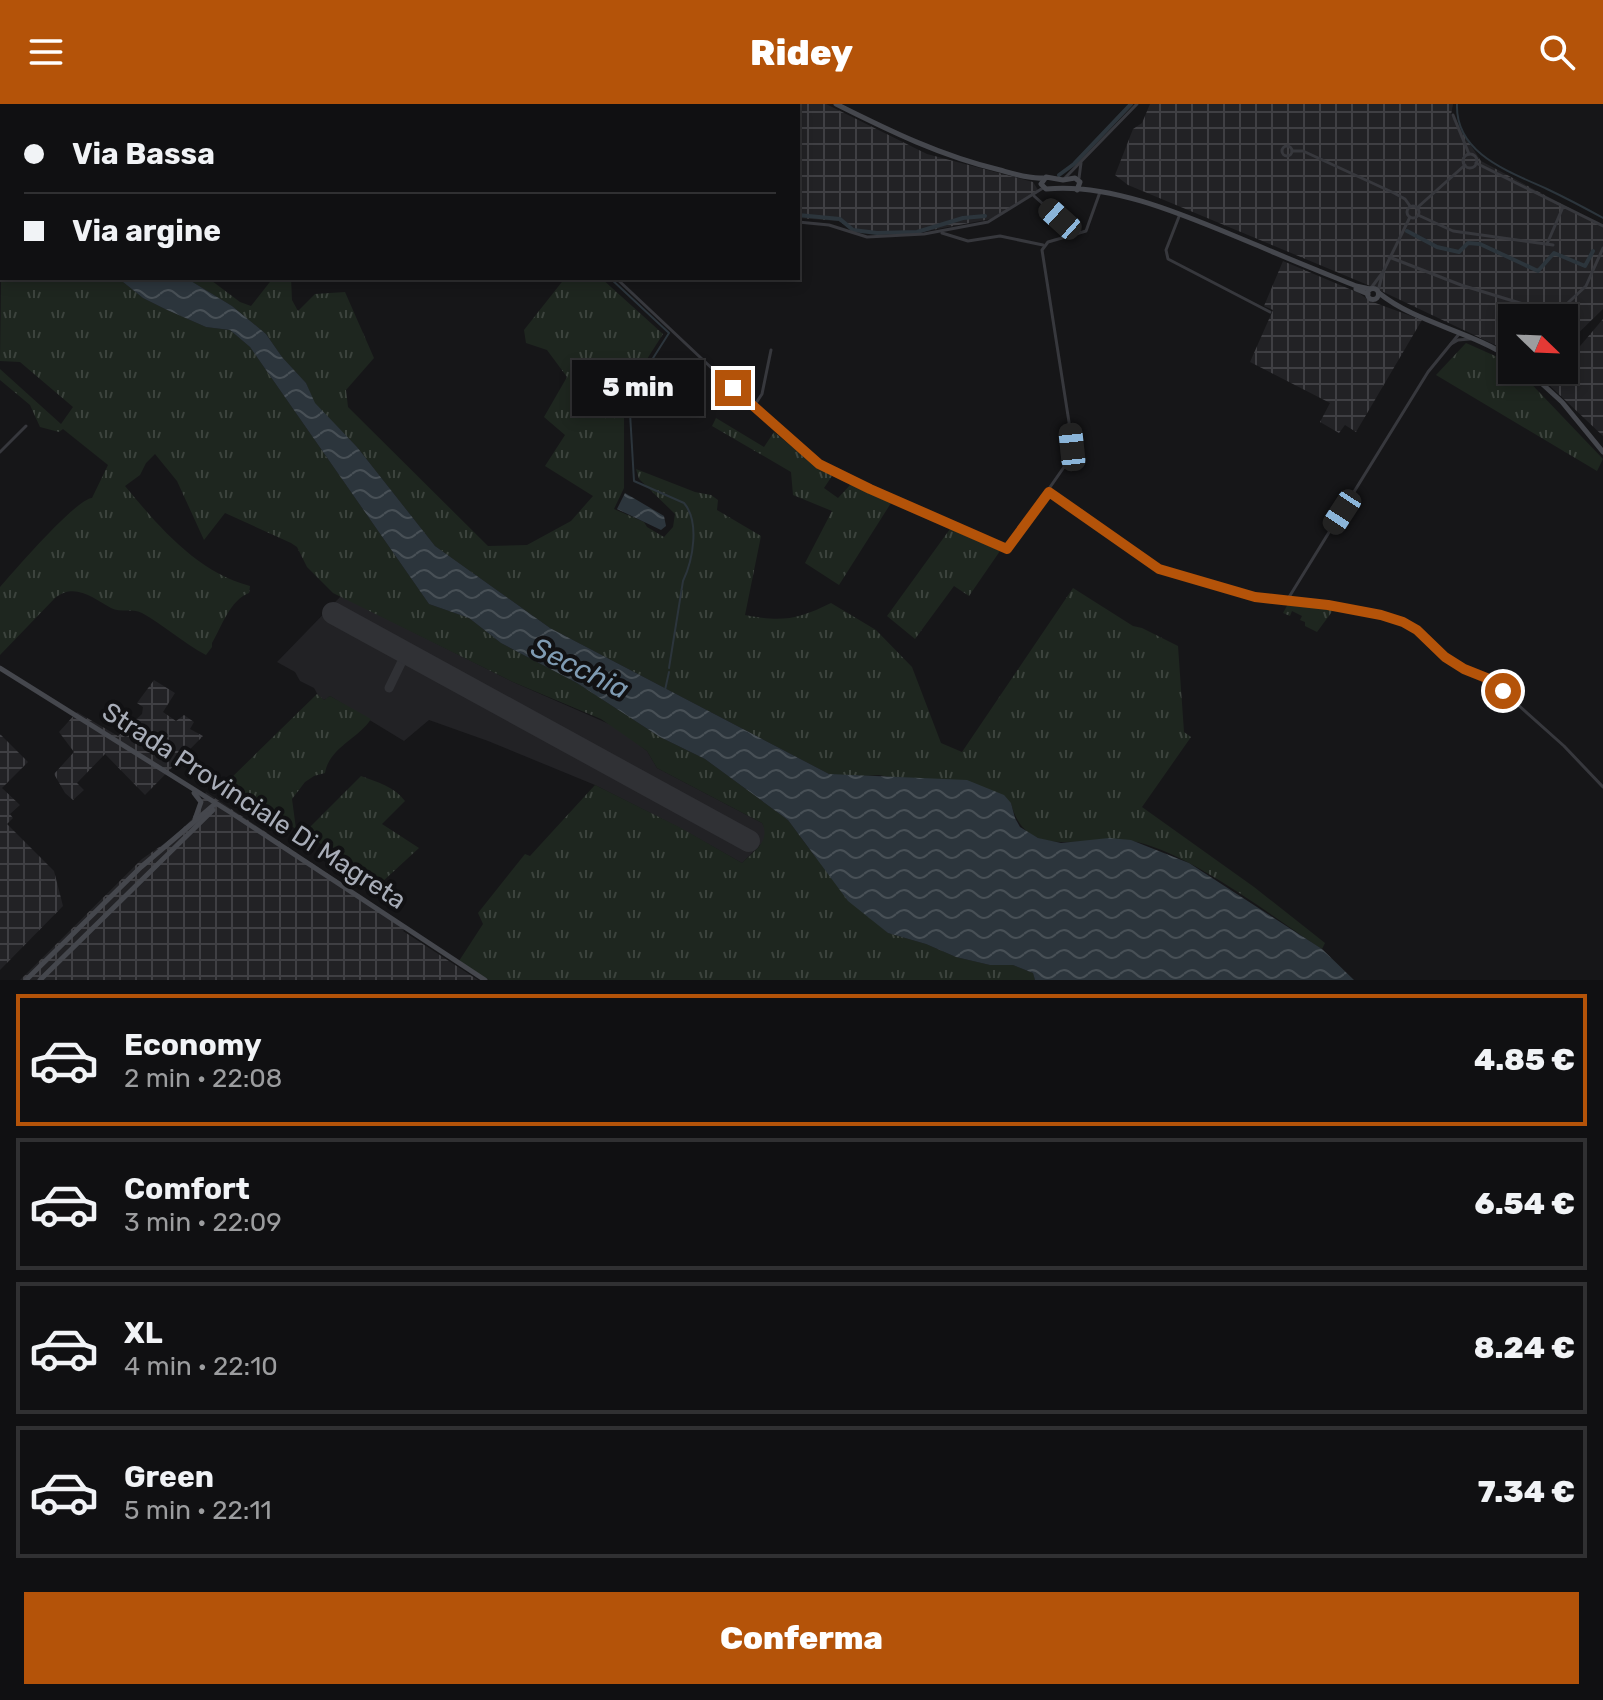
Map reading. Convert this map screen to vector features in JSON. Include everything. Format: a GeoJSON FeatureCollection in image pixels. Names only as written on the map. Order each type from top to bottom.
{"type":"FeatureCollection","features":[{"type":"Feature","properties":{"kind":"main road"},"geometry":{"type":"LineString","coordinates":[[836,104],[929,149],[969,162],[1043,183],[1100,192],[1180,214],[1378,294],[1498,351]]}},
{"type":"Feature","properties":{"kind":"main road"},"geometry":{"type":"LineString","coordinates":[[1043,183],[1075,178],[1100,192]]}},
{"type":"Feature","properties":{"kind":"main road"},"geometry":{"type":"LineString","coordinates":[[1077,190],[1079,181]]}},
{"type":"Feature","properties":{"kind":"main road"},"geometry":{"type":"LineString","coordinates":[[1370,291],[1370,298],[1378,294]]}},
{"type":"Feature","properties":{"kind":"main road"},"geometry":{"type":"LineString","coordinates":[[1543,384],[1603,452]]}},
{"type":"Feature","properties":{"kind":"main road","name":"Strada Provinciale Di Magreta"},"geometry":{"type":"LineString","coordinates":[[0,668],[175,777],[485,980]]}},
{"type":"Feature","properties":{"kind":"main road"},"geometry":{"type":"LineString","coordinates":[[175,777],[201,802],[193,823]]}},
{"type":"Feature","properties":{"kind":"main road"},"geometry":{"type":"LineString","coordinates":[[40,980],[205,819],[216,804]]}},
{"type":"Feature","properties":{"kind":"main road"},"geometry":{"type":"LineString","coordinates":[[26,980],[141,867],[216,804]]}},
{"type":"Feature","properties":{"kind":"main road"},"geometry":{"type":"LineString","coordinates":[[205,819],[221,811],[244,826],[249,825]]}},
{"type":"Feature","properties":{"kind":"main road"},"geometry":{"type":"LineString","coordinates":[[141,867],[147,867],[150,872]]}},
{"type":"Feature","properties":{"kind":"street"},"geometry":{"type":"LineString","coordinates":[[1061,180],[1137,104]]}},
{"type":"Feature","properties":{"kind":"street"},"geometry":{"type":"LineString","coordinates":[[1453,115],[1469,154],[1474,155],[1476,163],[1603,226]]}},
{"type":"Feature","properties":{"kind":"street"},"geometry":{"type":"LineString","coordinates":[[1292,151],[1303,151],[1394,193],[1410,206],[1418,207]]}},
{"type":"Feature","properties":{"kind":"street"},"geometry":{"type":"LineString","coordinates":[[1465,165],[1463,160],[1469,154]]}},
{"type":"Feature","properties":{"kind":"street"},"geometry":{"type":"LineString","coordinates":[[1079,181],[1081,163]]}},
{"type":"Feature","properties":{"kind":"street"},"geometry":{"type":"LineString","coordinates":[[1465,165],[1472,167],[1476,163]]}},
{"type":"Feature","properties":{"kind":"street"},"geometry":{"type":"LineString","coordinates":[[1418,215],[1418,207],[1465,165]]}},
{"type":"Feature","properties":{"kind":"street"},"geometry":{"type":"LineString","coordinates":[[800,222],[825,224],[875,237],[938,232],[988,222],[1034,196],[1043,183]]}},
{"type":"Feature","properties":{"kind":"street"},"geometry":{"type":"LineString","coordinates":[[938,232],[968,241],[1000,236],[1044,245],[1085,232],[1100,192]]}},
{"type":"Feature","properties":{"kind":"street"},"geometry":{"type":"LineString","coordinates":[[1034,196],[1060,219]]}},
{"type":"Feature","properties":{"kind":"street"},"geometry":{"type":"LineString","coordinates":[[1410,206],[1407,210],[1410,217]]}},
{"type":"Feature","properties":{"kind":"street"},"geometry":{"type":"LineString","coordinates":[[1547,244],[1563,206]]}},
{"type":"Feature","properties":{"kind":"street"},"geometry":{"type":"LineString","coordinates":[[1180,214],[1166,250],[1168,259],[1270,312]]}},
{"type":"Feature","properties":{"kind":"street"},"geometry":{"type":"LineString","coordinates":[[1378,294],[1389,257],[1410,217],[1418,215],[1453,231],[1553,245]]}},
{"type":"Feature","properties":{"kind":"street"},"geometry":{"type":"LineString","coordinates":[[618,280],[753,407],[819,464],[850,481],[1007,549],[1068,464],[1072,447],[1055,326],[1041,254],[1044,245]]}},
{"type":"Feature","properties":{"kind":"street"},"geometry":{"type":"LineString","coordinates":[[1389,257],[1461,285],[1556,314],[1586,286],[1603,248]]}},
{"type":"Feature","properties":{"kind":"street"},"geometry":{"type":"LineString","coordinates":[[1370,291],[1383,272]]}},
{"type":"Feature","properties":{"kind":"street"},"geometry":{"type":"LineString","coordinates":[[1451,328],[1456,339]]}},
{"type":"Feature","properties":{"kind":"street"},"geometry":{"type":"LineString","coordinates":[[1286,602],[1428,372],[1462,333]]}},
{"type":"Feature","properties":{"kind":"street"},"geometry":{"type":"LineString","coordinates":[[1456,339],[1475,338]]}},
{"type":"Feature","properties":{"kind":"street"},"geometry":{"type":"LineString","coordinates":[[753,407],[762,394],[771,350]]}},
{"type":"Feature","properties":{"kind":"street"},"geometry":{"type":"LineString","coordinates":[[0,452],[26,426]]}},
{"type":"Feature","properties":{"kind":"street"},"geometry":{"type":"LineString","coordinates":[[1049,492],[1159,569],[1248,596],[1328,605],[1381,615],[1417,630],[1445,657],[1489,679],[1564,746],[1603,787]]}},
{"type":"Feature","properties":{"kind":"shaded area"},"geometry":{"type":"Polygon","coordinates":[[[800,104],[826,104],[927,154],[1033,182],[1038,190],[991,219],[916,233],[853,231],[839,221],[800,218],[800,104]]]}},
{"type":"Feature","properties":{"kind":"shaded area"},"geometry":{"type":"Polygon","coordinates":[[[1150,104],[1453,104],[1451,115],[1481,161],[1603,226],[1603,309],[1578,333],[1578,304],[1498,304],[1498,346],[1375,288],[1128,185],[1115,175],[1133,129],[1142,123],[1150,104]]]}},
{"type":"Feature","properties":{"kind":"shaded area"},"geometry":{"type":"Polygon","coordinates":[[[1283,261],[1359,293],[1370,301],[1422,320],[1356,432],[1345,425],[1339,433],[1320,422],[1330,403],[1250,362],[1273,310],[1264,306],[1283,261]]]}},
{"type":"Feature","properties":{"kind":"shaded area"},"geometry":{"type":"Polygon","coordinates":[[[1603,319],[1603,436],[1548,384],[1578,384],[1578,348],[1603,319]]]}},
{"type":"Feature","properties":{"kind":"shaded area"},"geometry":{"type":"Polygon","coordinates":[[[341,596],[513,682],[616,727],[647,751],[657,768],[762,823],[766,830],[764,841],[742,863],[595,785],[488,741],[429,720],[404,741],[330,696],[324,700],[314,688],[300,681],[295,672],[277,662],[341,596]]]}},
{"type":"Feature","properties":{"kind":"shaded area"},"geometry":{"type":"Polygon","coordinates":[[[154,680],[175,693],[163,712],[176,721],[184,715],[194,722],[190,729],[203,736],[145,795],[105,754],[77,783],[84,790],[73,800],[54,774],[74,752],[59,732],[77,712],[118,736],[142,714],[143,707],[137,703],[154,680]]]}},
{"type":"Feature","properties":{"kind":"shaded area"},"geometry":{"type":"Polygon","coordinates":[[[0,734],[28,762],[2,788],[20,805],[10,814],[13,818],[7,824],[54,871],[63,906],[0,970],[0,734]]]}},
{"type":"Feature","properties":{"kind":"shaded area"},"geometry":{"type":"Polygon","coordinates":[[[206,792],[407,927],[403,931],[478,980],[20,980],[142,859],[175,836],[192,819],[206,792]]]}},
{"type":"Feature","properties":{"kind":"green space"},"geometry":{"type":"Polygon","coordinates":[[[1,280],[120,280],[143,298],[165,309],[206,327],[230,330],[250,347],[429,604],[469,618],[501,643],[577,683],[660,737],[705,759],[788,820],[813,854],[888,933],[956,957],[990,965],[1013,965],[1033,973],[1035,980],[489,980],[459,961],[483,924],[478,913],[525,854],[530,856],[595,785],[742,863],[763,840],[762,823],[657,768],[647,751],[601,719],[513,682],[333,593],[307,567],[297,547],[291,543],[225,513],[204,540],[177,481],[155,454],[140,475],[125,486],[151,517],[196,559],[250,586],[249,593],[242,596],[227,614],[206,655],[142,613],[115,609],[84,593],[70,591],[55,598],[0,655],[0,587],[59,523],[92,498],[108,465],[63,429],[59,432],[40,427],[30,405],[0,380],[0,369],[61,424],[73,407],[20,362],[0,361],[1,280]]]}},
{"type":"Feature","properties":{"kind":"green space"},"geometry":{"type":"Polygon","coordinates":[[[189,280],[211,280],[240,302],[251,306],[271,280],[291,280],[292,300],[298,311],[315,294],[345,292],[374,358],[346,390],[348,407],[488,546],[527,545],[571,521],[593,496],[545,466],[565,435],[544,417],[567,377],[547,350],[526,343],[524,330],[563,280],[603,280],[663,334],[624,395],[624,488],[614,509],[644,522],[664,537],[673,527],[675,514],[639,479],[636,469],[695,492],[711,495],[718,500],[717,510],[761,536],[745,615],[789,618],[831,603],[876,630],[912,667],[941,743],[962,752],[1073,588],[1133,626],[1178,646],[1184,732],[1191,737],[1142,807],[1254,887],[1325,943],[1322,949],[1208,873],[1160,849],[1119,840],[1046,840],[1031,834],[1019,823],[1011,803],[879,775],[848,777],[829,774],[550,628],[435,546],[357,447],[314,403],[306,383],[266,334],[232,306],[189,280]]]}},
{"type":"Feature","properties":{"kind":"green space"},"geometry":{"type":"Polygon","coordinates":[[[1466,343],[1498,357],[1498,384],[1531,384],[1603,459],[1597,471],[1436,375],[1466,343]]]}},
{"type":"Feature","properties":{"kind":"green space"},"geometry":{"type":"Polygon","coordinates":[[[716,418],[764,447],[774,432],[832,476],[824,488],[838,498],[851,484],[891,503],[839,585],[805,563],[832,511],[793,495],[791,472],[712,426],[716,418]]]}},
{"type":"Feature","properties":{"kind":"green space"},"geometry":{"type":"Polygon","coordinates":[[[950,529],[1000,551],[969,596],[954,586],[915,639],[887,616],[950,529]]]}},
{"type":"Feature","properties":{"kind":"green space"},"geometry":{"type":"Polygon","coordinates":[[[1288,604],[1334,609],[1317,632],[1305,626],[1305,622],[1300,620],[1302,616],[1292,611],[1290,616],[1283,613],[1288,604]]]}},
{"type":"Feature","properties":{"kind":"green space"},"geometry":{"type":"Polygon","coordinates":[[[317,694],[324,700],[330,696],[371,719],[332,757],[325,773],[305,782],[292,799],[296,829],[226,783],[317,694]]]}},
{"type":"Feature","properties":{"kind":"green space"},"geometry":{"type":"Polygon","coordinates":[[[361,776],[401,796],[405,801],[382,824],[419,848],[381,883],[304,833],[361,776]]]}},
{"type":"Feature","properties":{"kind":"water","name":"Secchia"},"geometry":{"type":"Polygon","coordinates":[[[120,280],[189,280],[232,306],[266,334],[306,383],[315,403],[357,447],[435,546],[550,628],[829,774],[967,780],[1004,795],[1011,803],[1020,827],[1038,838],[1061,843],[1109,838],[1131,840],[1189,863],[1322,949],[1354,980],[1035,980],[1033,973],[1013,965],[990,965],[956,957],[888,933],[848,901],[788,820],[705,759],[660,737],[577,683],[501,643],[469,618],[429,604],[250,347],[230,330],[206,327],[143,298],[120,280]]]}},
{"type":"Feature","properties":{"kind":"water"},"geometry":{"type":"Polygon","coordinates":[[[625,493],[664,516],[666,526],[661,530],[617,509],[625,493]]]}},
{"type":"Feature","properties":{"kind":"waterway"},"geometry":{"type":"LineString","coordinates":[[1059,175],[1074,164],[1131,104]]}},
{"type":"Feature","properties":{"kind":"waterway"},"geometry":{"type":"LineString","coordinates":[[1457,104],[1465,136],[1487,159],[1603,218]]}},
{"type":"Feature","properties":{"kind":"waterway"},"geometry":{"type":"LineString","coordinates":[[800,215],[840,219],[853,230],[877,233],[917,232],[963,218],[985,216]]}},
{"type":"Feature","properties":{"kind":"waterway"},"geometry":{"type":"LineString","coordinates":[[1407,231],[1437,247],[1459,252],[1468,243],[1480,244],[1538,271],[1554,253],[1585,266],[1593,251]]}},
{"type":"Feature","properties":{"kind":"waterway"},"geometry":{"type":"LineString","coordinates":[[612,280],[669,333],[629,396],[634,481],[684,503],[692,520],[692,552],[683,581],[669,668]]}},
{"type":"Feature","properties":{"kind":"waterway"},"geometry":{"type":"LineString","coordinates":[[665,690],[669,672]]}},
{"type":"Feature","properties":{"kind":"taxiway"},"geometry":{"type":"LineString","coordinates":[[389,688],[406,653]]}},
{"type":"Feature","properties":{"kind":"runway"},"geometry":{"type":"LineString","coordinates":[[333,613],[749,841]]}},
{"type":"Feature","properties":{"kind":"route"},"geometry":{"type":"LineString","coordinates":[[733,388],[819,464],[850,481],[1007,549],[1049,492],[1141,559],[1168,573],[1255,597],[1328,605],[1403,622],[1428,639],[1445,657],[1489,679],[1503,691]]}}]}
